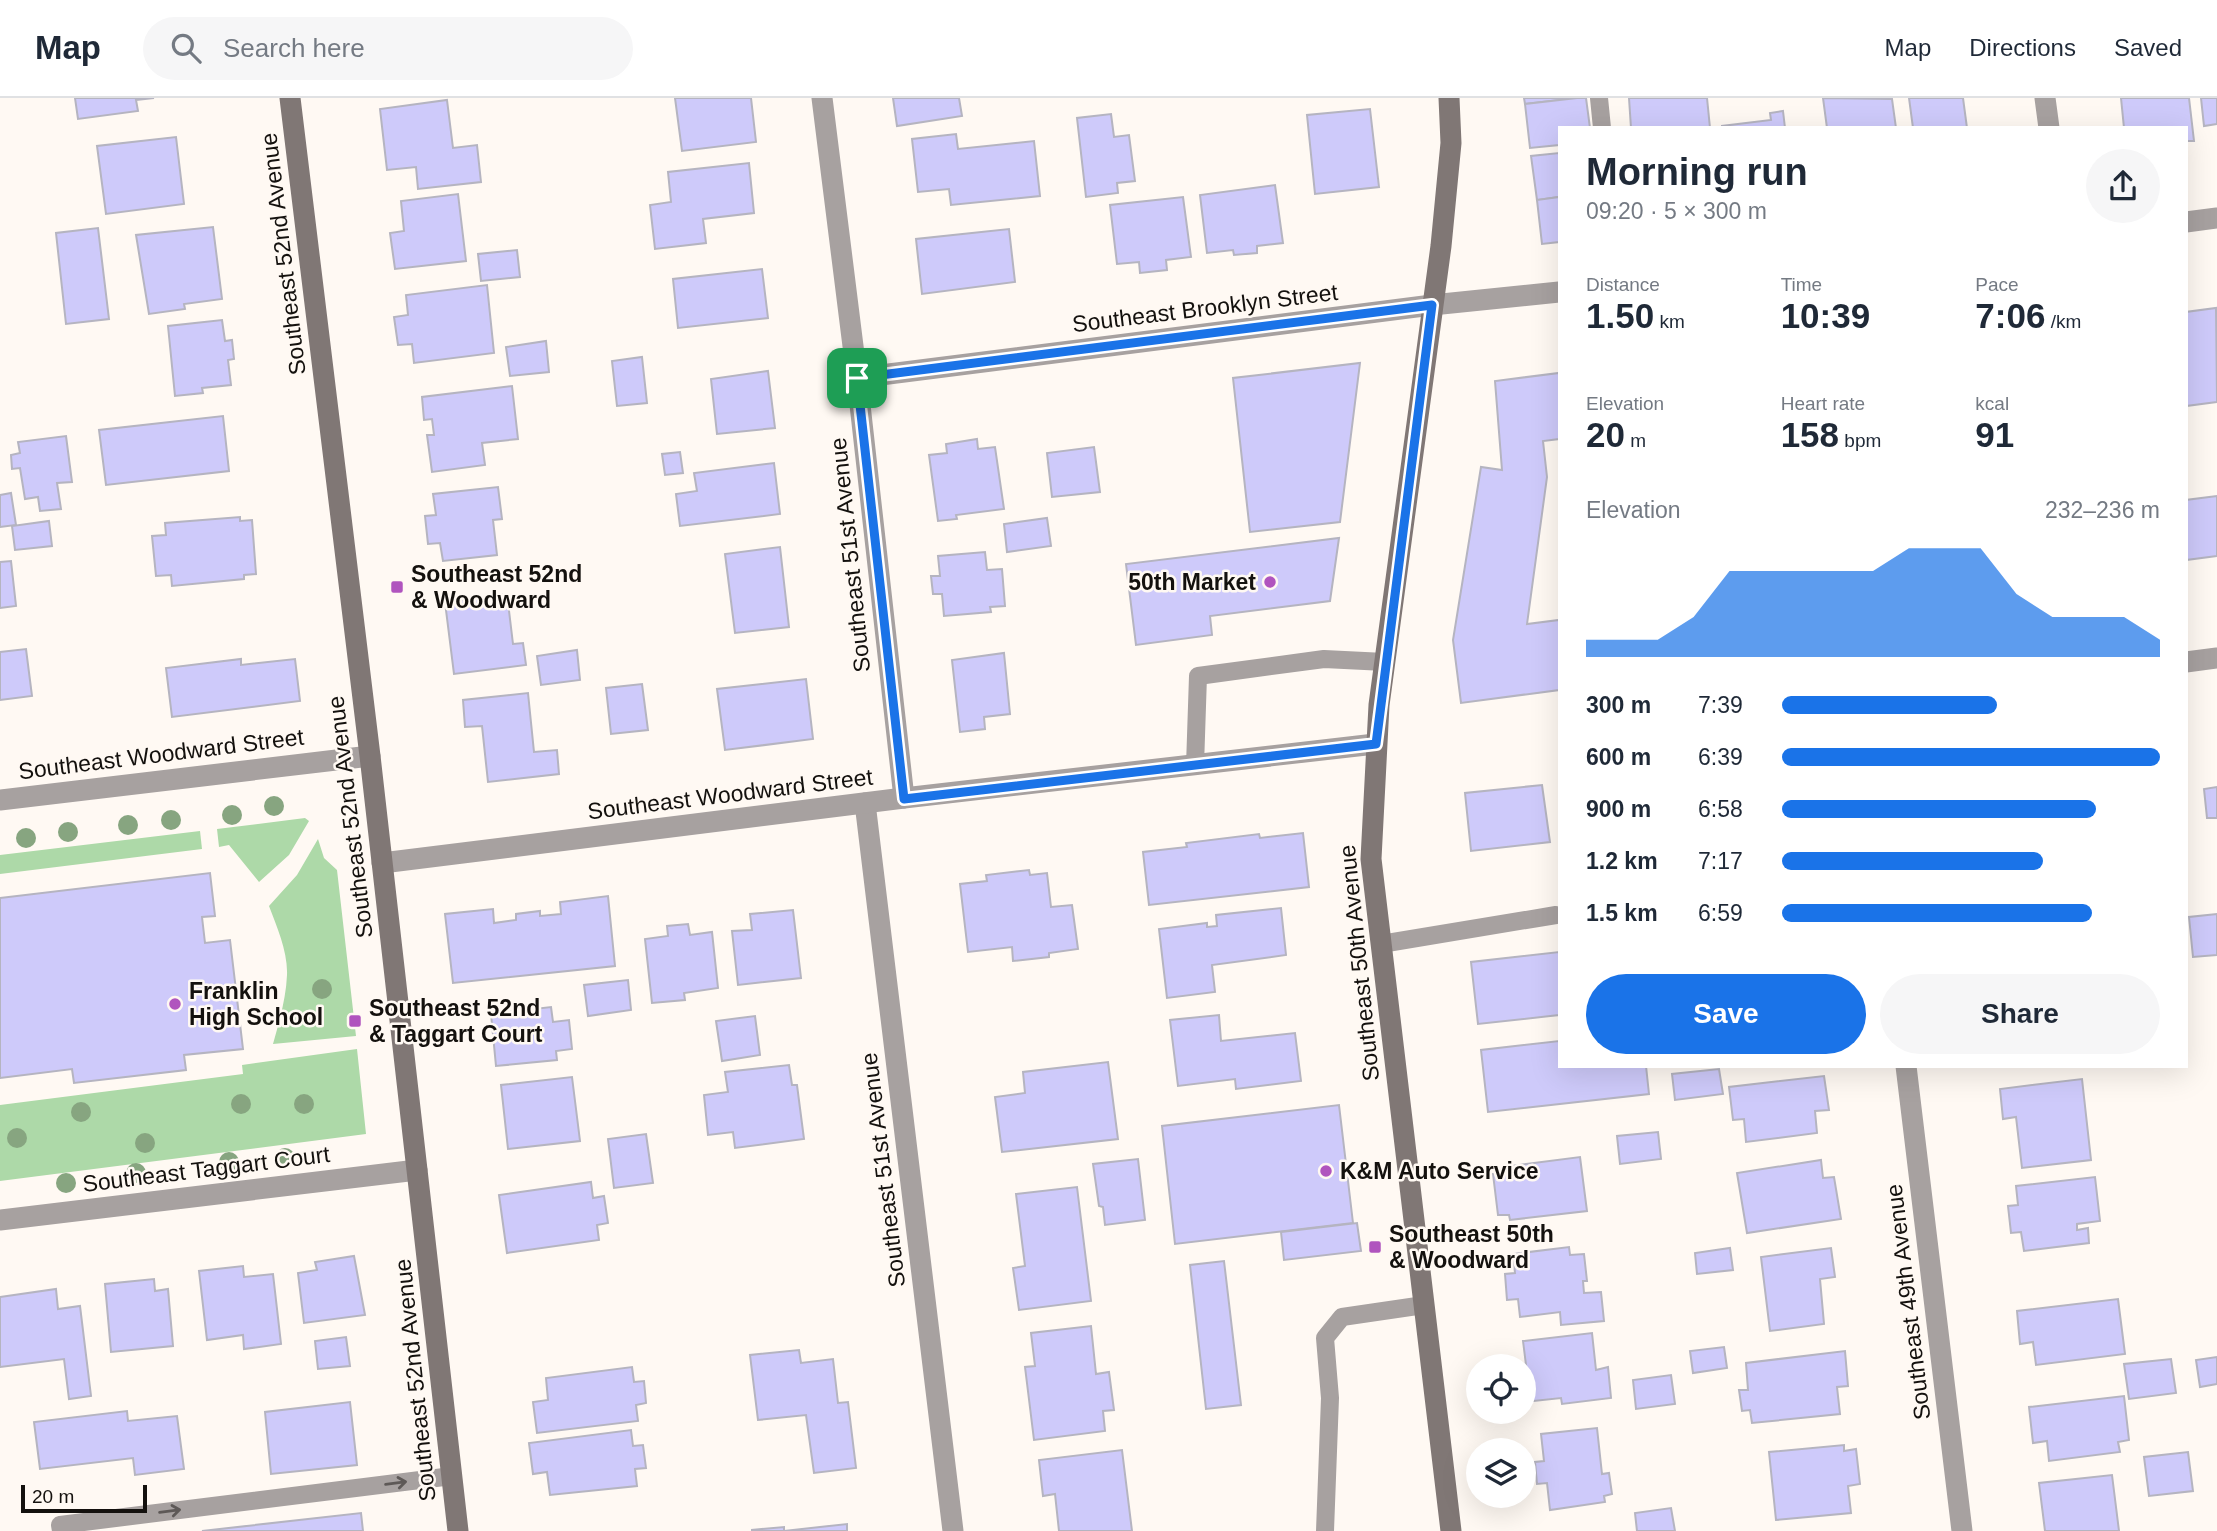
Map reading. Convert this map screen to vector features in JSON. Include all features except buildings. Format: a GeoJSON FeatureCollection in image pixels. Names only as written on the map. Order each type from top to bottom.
{"type":"FeatureCollection","features":[{"type":"Feature","properties":{"kind":"main road","name":"Southeast 52nd Avenue"},"geometry":{"type":"LineString","coordinates":[[290,98],[370,756],[458,1531]]}},
{"type":"Feature","properties":{"kind":"main road","name":"Southeast 50th Avenue"},"geometry":{"type":"LineString","coordinates":[[1449,98],[1451,142],[1376,744],[1371,859],[1451,1531]]}},
{"type":"Feature","properties":{"kind":"street","name":"Southeast 51st Avenue"},"geometry":{"type":"LineString","coordinates":[[822,98],[857,378],[904,799]]}},
{"type":"Feature","properties":{"kind":"street"},"geometry":{"type":"LineString","coordinates":[[2045,98],[2049,126]]}},
{"type":"Feature","properties":{"kind":"street"},"geometry":{"type":"LineString","coordinates":[[2188,222],[2217,218]]}},
{"type":"Feature","properties":{"kind":"street","name":"Southeast Brooklyn Street"},"geometry":{"type":"LineString","coordinates":[[857,378],[1432,305],[1558,292]]}},
{"type":"Feature","properties":{"kind":"street"},"geometry":{"type":"LineString","coordinates":[[2188,662],[2217,658]]}},
{"type":"Feature","properties":{"kind":"street","name":"Southeast Woodward Street"},"geometry":{"type":"LineString","coordinates":[[382,863],[865,803],[1376,744]]}},
{"type":"Feature","properties":{"kind":"street","name":"Southeast Woodward Street"},"geometry":{"type":"LineString","coordinates":[[0,800],[370,756]]}},
{"type":"Feature","properties":{"kind":"street","name":"Southeast 51st Avenue"},"geometry":{"type":"LineString","coordinates":[[865,803],[953,1531]]}},
{"type":"Feature","properties":{"kind":"street","name":"Southeast 49th Avenue"},"geometry":{"type":"LineString","coordinates":[[1906,1068],[1962,1531]]}},
{"type":"Feature","properties":{"kind":"street","name":"Southeast Taggart Court"},"geometry":{"type":"LineString","coordinates":[[0,1220],[418,1170]]}},
{"type":"Feature","properties":{"kind":"lane"},"geometry":{"type":"LineString","coordinates":[[1598,98],[1602,126]]}},
{"type":"Feature","properties":{"kind":"lane"},"geometry":{"type":"LineString","coordinates":[[1195,766],[1198,676],[1324,659],[1385,662]]}},
{"type":"Feature","properties":{"kind":"lane"},"geometry":{"type":"LineString","coordinates":[[1381,944],[1556,915]]}},
{"type":"Feature","properties":{"kind":"lane"},"geometry":{"type":"LineString","coordinates":[[1325,1531],[1330,1398],[1325,1338],[1342,1317],[1424,1305]]}},
{"type":"Feature","properties":{"kind":"lane"},"geometry":{"type":"LineString","coordinates":[[61,1531],[60,1525],[452,1476]]}},
{"type":"Feature","properties":{"kind":"green space"},"geometry":{"type":"Polygon","coordinates":[[[305,818],[309,821],[289,855],[259,882],[229,845],[219,847],[217,829],[305,818]]]}},
{"type":"Feature","properties":{"kind":"green space"},"geometry":{"type":"Polygon","coordinates":[[[200,831],[202,849],[0,874],[0,855],[200,831]]]}},
{"type":"Feature","properties":{"kind":"green space"},"geometry":{"type":"Polygon","coordinates":[[[318,839],[324,858],[337,870],[356,1036],[273,1044],[284,1002],[287,966],[269,906],[297,875],[318,839]]]}},
{"type":"Feature","properties":{"kind":"green space"},"geometry":{"type":"Polygon","coordinates":[[[357,1049],[366,1134],[0,1181],[0,1105],[243,1074],[242,1065],[357,1049]]]}},
{"type":"Feature","properties":{"kind":"place","name":"50th Market"},"geometry":{"type":"Point","coordinates":[1270,582]}},
{"type":"Feature","properties":{"kind":"place","name":"Southeast 52nd & Woodward"},"geometry":{"type":"Point","coordinates":[397,587]}},
{"type":"Feature","properties":{"kind":"place","name":"Franklin High School"},"geometry":{"type":"Point","coordinates":[175,1004]}},
{"type":"Feature","properties":{"kind":"place","name":"Southeast 52nd & Taggart Court"},"geometry":{"type":"Point","coordinates":[355,1021]}},
{"type":"Feature","properties":{"kind":"place","name":"K&M Auto Service"},"geometry":{"type":"Point","coordinates":[1326,1171]}},
{"type":"Feature","properties":{"kind":"place","name":"Southeast 50th & Woodward"},"geometry":{"type":"Point","coordinates":[1375,1247]}},
{"type":"Feature","properties":{"kind":"route"},"geometry":{"type":"LineString","coordinates":[[1432,305],[1376,744],[904,799],[857,378],[1432,305]]}}]}
